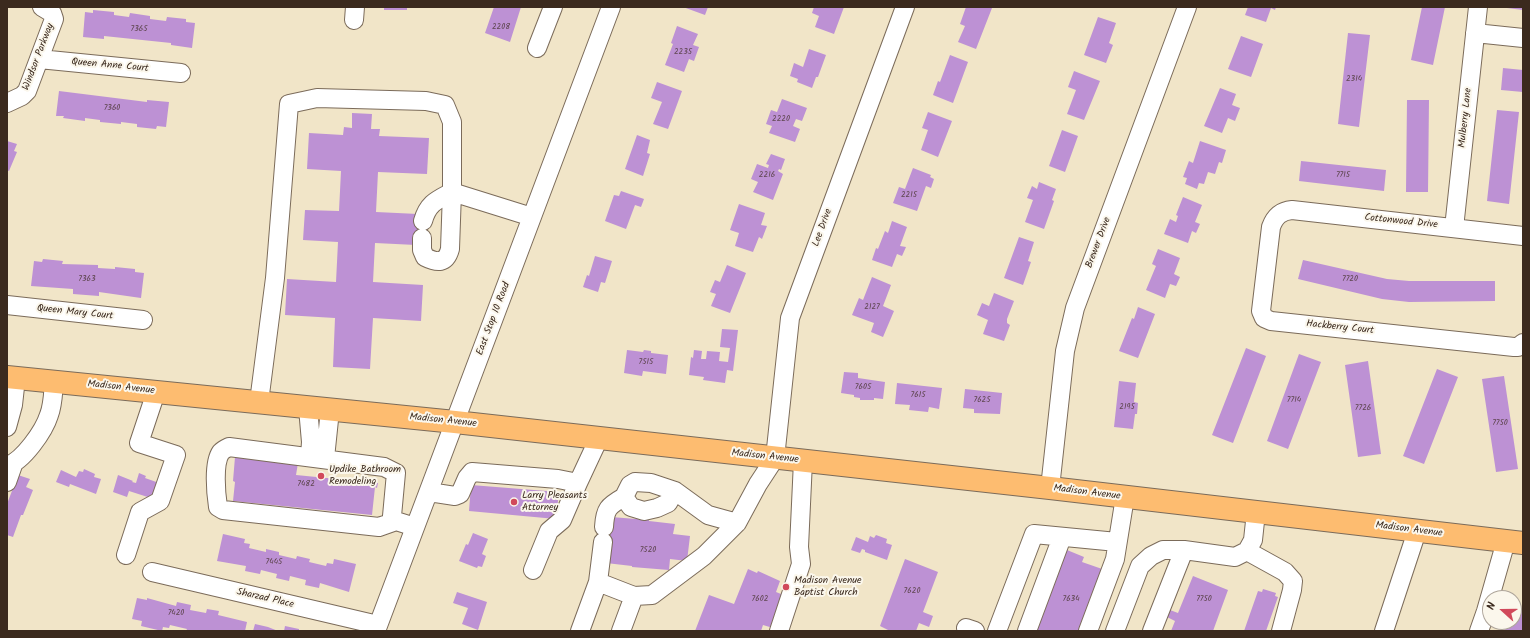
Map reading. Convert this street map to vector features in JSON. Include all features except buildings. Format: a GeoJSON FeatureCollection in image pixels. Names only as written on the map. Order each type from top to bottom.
{"type":"FeatureCollection","features":[{"type":"Feature","properties":{"kind":"main road","name":"Madison Avenue"},"geometry":{"type":"LineString","coordinates":[[11,377],[455,422],[1050,488],[1514,542]]}},
{"type":"Feature","properties":{"kind":"street","name":"Windsor Parkway"},"geometry":{"type":"LineString","coordinates":[[7,103],[25,94],[27,91],[54,19],[52,13],[42,7]]}},
{"type":"Feature","properties":{"kind":"street"},"geometry":{"type":"LineString","coordinates":[[538,48],[553,7]]}},
{"type":"Feature","properties":{"kind":"street","name":"East Stop 10 Road"},"geometry":{"type":"LineString","coordinates":[[377,628],[611,7]]}},
{"type":"Feature","properties":{"kind":"street","name":"Lee Drive"},"geometry":{"type":"LineString","coordinates":[[776,458],[790,318],[905,7]]}},
{"type":"Feature","properties":{"kind":"street","name":"Brewer Drive"},"geometry":{"type":"LineString","coordinates":[[1050,488],[1065,351],[1075,308],[1187,7]]}},
{"type":"Feature","properties":{"kind":"street","name":"Mulberry Lane"},"geometry":{"type":"LineString","coordinates":[[1454,228],[1478,7]]}},
{"type":"Feature","properties":{"kind":"street"},"geometry":{"type":"LineString","coordinates":[[1476,33],[1523,38]]}},
{"type":"Feature","properties":{"kind":"street","name":"Queen Anne Court"},"geometry":{"type":"LineString","coordinates":[[39,59],[181,73]]}},
{"type":"Feature","properties":{"kind":"street"},"geometry":{"type":"LineString","coordinates":[[259,402],[275,278],[289,104],[317,98],[426,101],[445,104],[452,122],[452,192],[450,249],[449,256],[443,261],[437,262],[425,257],[422,250],[422,230],[425,212],[434,202],[452,192],[532,217]]}},
{"type":"Feature","properties":{"kind":"street","name":"Cottonwood Drive"},"geometry":{"type":"LineString","coordinates":[[1280,214],[1292,210],[1523,236]]}},
{"type":"Feature","properties":{"kind":"street","name":"Hackberry Court"},"geometry":{"type":"LineString","coordinates":[[1280,214],[1274,220],[1272,226],[1261,311],[1262,315],[1267,320],[1514,347],[1518,347],[1523,343]]}},
{"type":"Feature","properties":{"kind":"street","name":"Queen Mary Court"},"geometry":{"type":"LineString","coordinates":[[7,305],[143,320]]}},
{"type":"Feature","properties":{"kind":"street"},"geometry":{"type":"LineString","coordinates":[[7,427],[14,405],[11,377]]}},
{"type":"Feature","properties":{"kind":"street"},"geometry":{"type":"LineString","coordinates":[[7,482],[10,466],[34,442],[49,417],[54,382]]}},
{"type":"Feature","properties":{"kind":"street"},"geometry":{"type":"LineString","coordinates":[[126,555],[140,512],[160,501],[176,455],[139,443],[156,392]]}},
{"type":"Feature","properties":{"kind":"street"},"geometry":{"type":"LineString","coordinates":[[308,408],[311,456]]}},
{"type":"Feature","properties":{"kind":"street"},"geometry":{"type":"LineString","coordinates":[[311,456],[330,410]]}},
{"type":"Feature","properties":{"kind":"street"},"geometry":{"type":"LineString","coordinates":[[533,570],[549,531],[562,520],[599,438]]}},
{"type":"Feature","properties":{"kind":"street"},"geometry":{"type":"LineString","coordinates":[[396,521],[379,527],[223,510],[218,507],[217,500],[217,463],[222,452],[230,446],[384,467],[396,473],[392,516],[396,521],[415,528]]}},
{"type":"Feature","properties":{"kind":"street"},"geometry":{"type":"LineString","coordinates":[[598,582],[634,596],[652,595],[704,556],[737,524],[758,484],[776,458]]}},
{"type":"Feature","properties":{"kind":"street"},"geometry":{"type":"LineString","coordinates":[[779,631],[801,564],[799,547],[803,461]]}},
{"type":"Feature","properties":{"kind":"street"},"geometry":{"type":"LineString","coordinates":[[429,492],[455,496],[460,494],[467,478],[472,472],[558,479],[578,483]]}},
{"type":"Feature","properties":{"kind":"street"},"geometry":{"type":"LineString","coordinates":[[580,631],[598,582],[605,513],[614,502],[624,497],[630,485],[635,482],[651,483],[675,491],[708,515],[737,524]]}},
{"type":"Feature","properties":{"kind":"street"},"geometry":{"type":"LineString","coordinates":[[624,497],[631,507],[644,511],[657,508],[668,503],[675,491]]}},
{"type":"Feature","properties":{"kind":"street"},"geometry":{"type":"LineString","coordinates":[[1088,631],[1115,559],[1125,497]]}},
{"type":"Feature","properties":{"kind":"street"},"geometry":{"type":"LineString","coordinates":[[1115,631],[1140,566],[1151,556],[1163,550],[1184,550],[1235,557],[1246,551],[1253,540],[1256,512]]}},
{"type":"Feature","properties":{"kind":"street"},"geometry":{"type":"LineString","coordinates":[[1384,631],[1417,531]]}},
{"type":"Feature","properties":{"kind":"street"},"geometry":{"type":"LineString","coordinates":[[997,631],[1034,534],[1117,542]]}},
{"type":"Feature","properties":{"kind":"street"},"geometry":{"type":"LineString","coordinates":[[1027,631],[1062,537]]}},
{"type":"Feature","properties":{"kind":"street"},"geometry":{"type":"LineString","coordinates":[[1479,631],[1514,542]]}},
{"type":"Feature","properties":{"kind":"street"},"geometry":{"type":"LineString","coordinates":[[1152,631],[1184,550]]}},
{"type":"Feature","properties":{"kind":"street"},"geometry":{"type":"LineString","coordinates":[[1246,551],[1285,572],[1293,581],[1281,631]]}},
{"type":"Feature","properties":{"kind":"street","name":"Sharzad Place"},"geometry":{"type":"LineString","coordinates":[[152,572],[377,628]]}},
{"type":"Feature","properties":{"kind":"street"},"geometry":{"type":"LineString","coordinates":[[621,631],[634,596]]}},
{"type":"Feature","properties":{"kind":"place","name":"Updike Bathroom Remodeling"},"geometry":{"type":"Point","coordinates":[321,476]}},
{"type":"Feature","properties":{"kind":"place","name":"Larry Pleasants Attorney"},"geometry":{"type":"Point","coordinates":[514,502]}},
{"type":"Feature","properties":{"kind":"place","name":"Madison Avenue Baptist Church"},"geometry":{"type":"Point","coordinates":[786,587]}}]}
